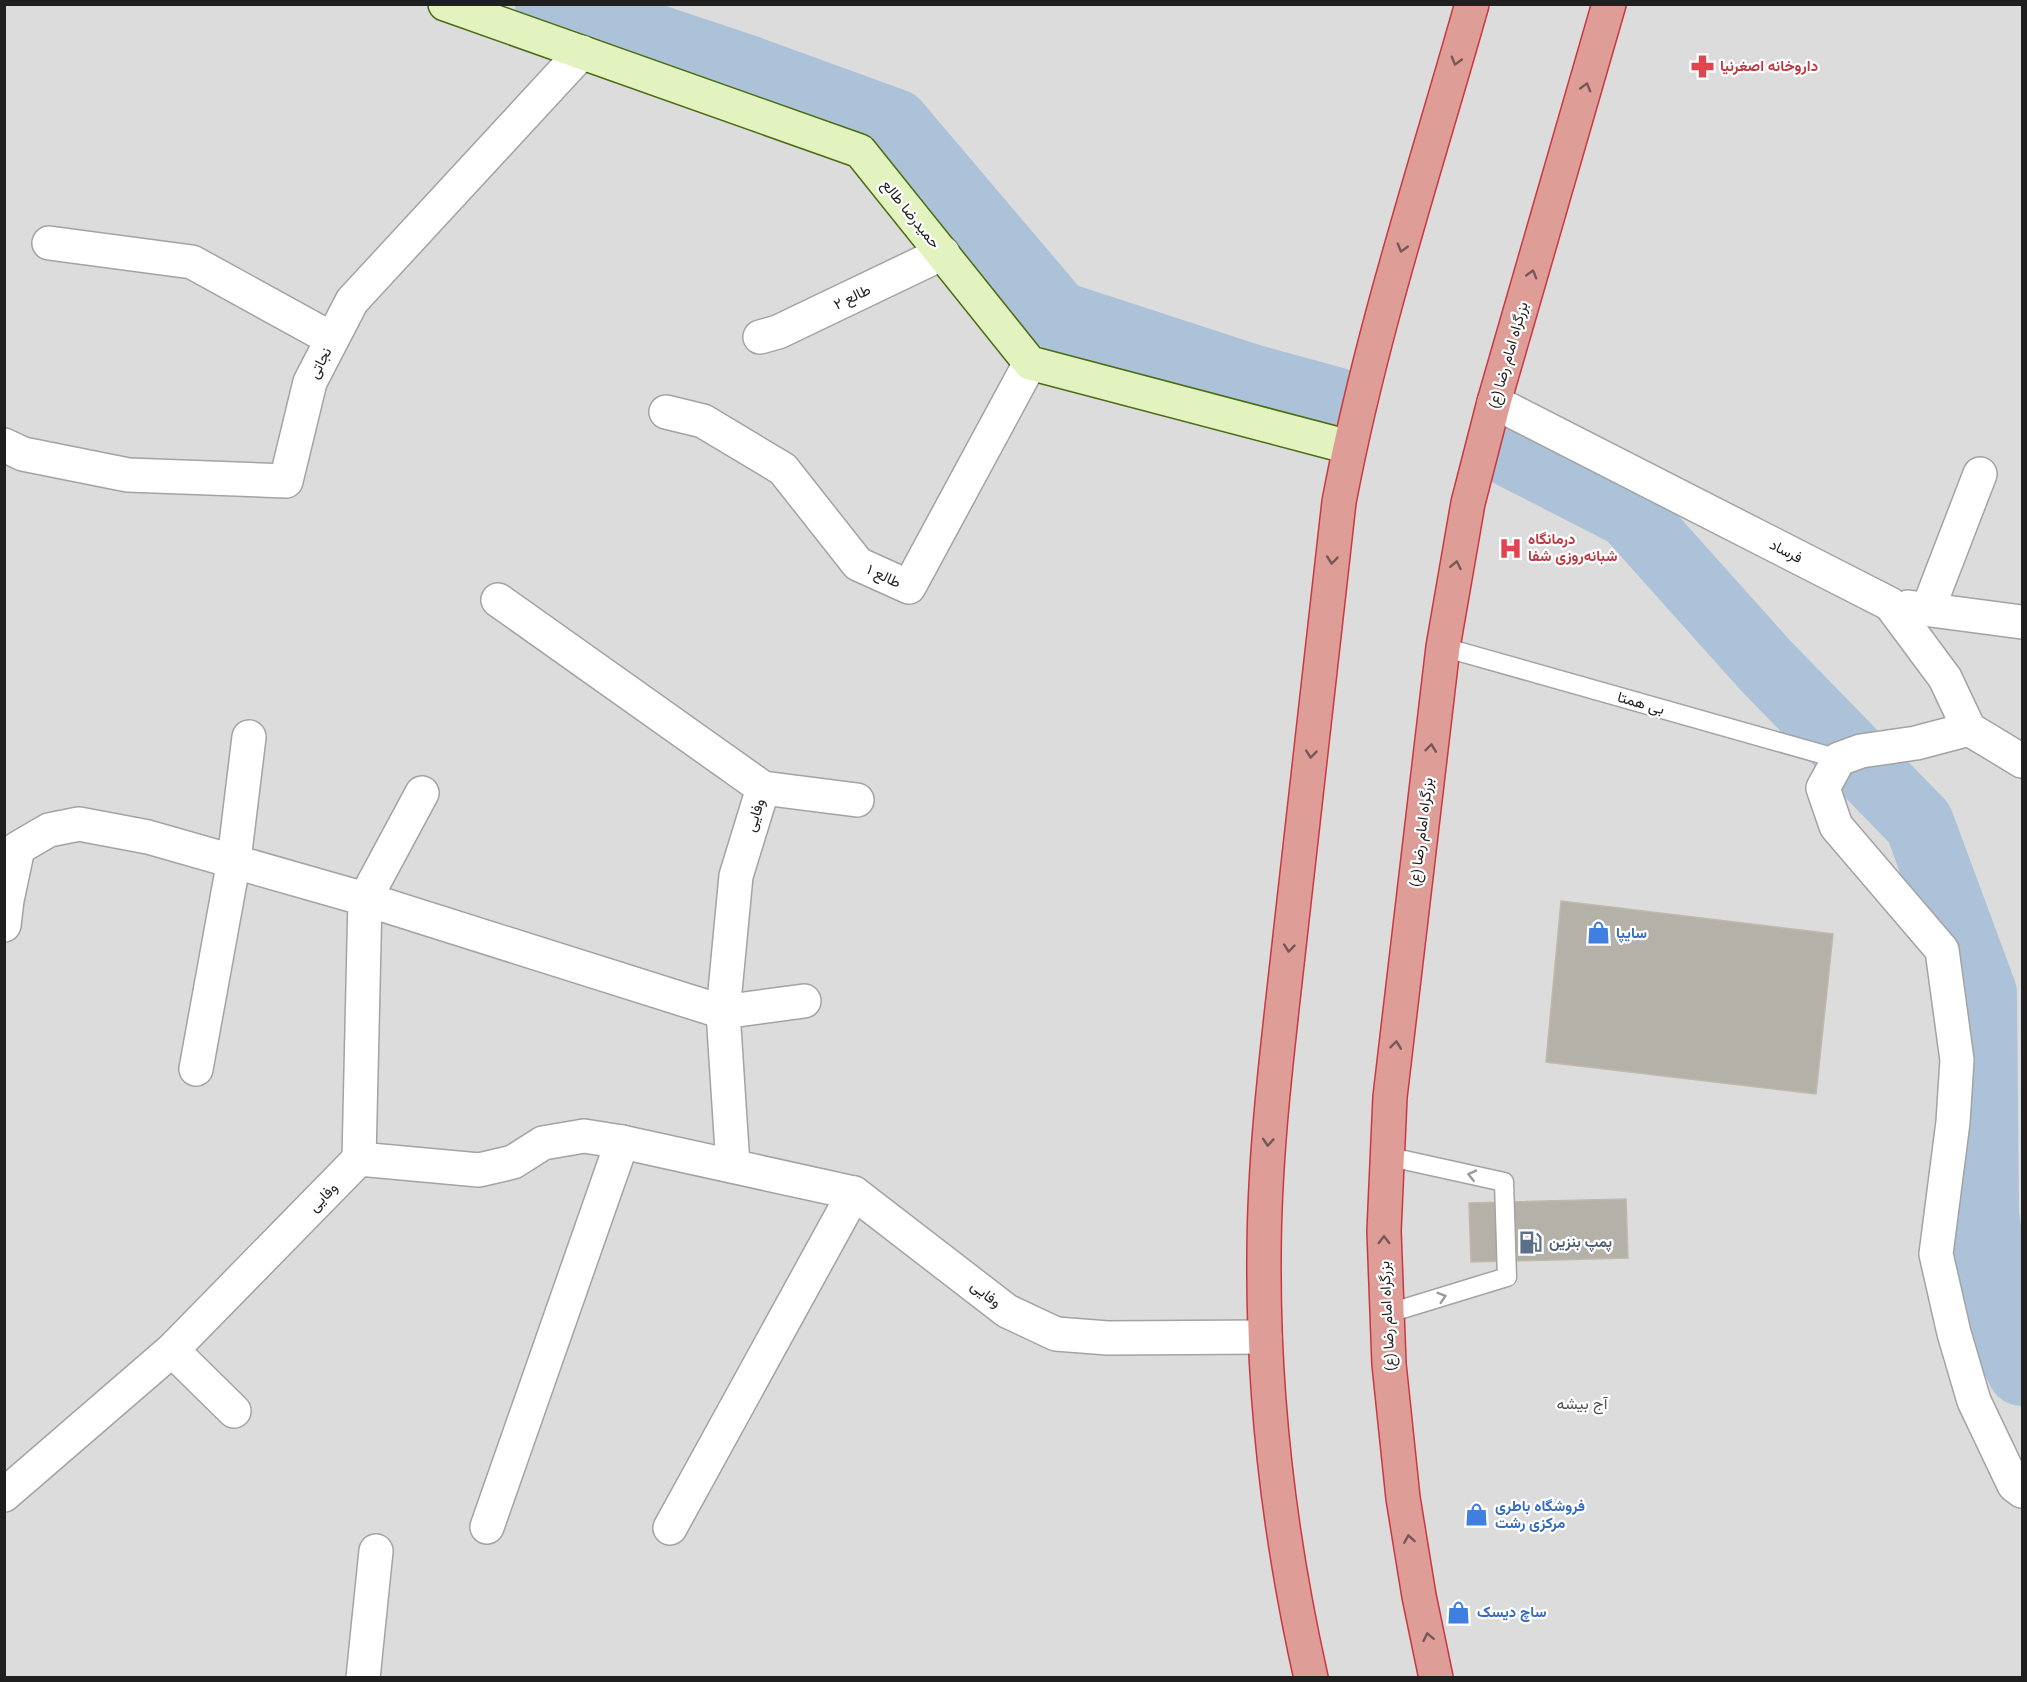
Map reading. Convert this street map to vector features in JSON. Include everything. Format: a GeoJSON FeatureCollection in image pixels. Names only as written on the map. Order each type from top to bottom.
{"type":"FeatureCollection","features":[{"type":"Feature","properties":{"kind":"highway"},"geometry":{"type":"LineString","coordinates":[[1311,1677],[1282,1524],[1274,1458],[1265,1337],[1264,1246],[1269,1124],[1339,502],[1371,353],[1472,4]]}},
{"type":"Feature","properties":{"kind":"highway","name":"بزرگراه امام رضا (ع)"},"geometry":{"type":"LineString","coordinates":[[1436,1677],[1419,1596],[1395,1431],[1386,1314],[1384,1231],[1390,1097],[1443,647],[1468,503],[1494,402],[1610,4]]}},
{"type":"Feature","properties":{"kind":"main road","name":"حمیدرضا طالع"},"geometry":{"type":"LineString","coordinates":[[445,4],[860,151],[1030,363]]}},
{"type":"Feature","properties":{"kind":"main road"},"geometry":{"type":"LineString","coordinates":[[1030,363],[1349,447]]}},
{"type":"Feature","properties":{"kind":"street","name":"نجاتی"},"geometry":{"type":"LineString","coordinates":[[4,446],[23,454],[128,475],[286,481],[310,382],[352,301],[582,52]]}},
{"type":"Feature","properties":{"kind":"street"},"geometry":{"type":"LineString","coordinates":[[49,243],[192,262],[332,339]]}},
{"type":"Feature","properties":{"kind":"street","name":"طالع ۲"},"geometry":{"type":"LineString","coordinates":[[760,337],[778,332],[943,253]]}},
{"type":"Feature","properties":{"kind":"street","name":"طالع ۱"},"geometry":{"type":"LineString","coordinates":[[666,412],[703,421],[783,469],[858,564],[909,587],[1030,363]]}},
{"type":"Feature","properties":{"kind":"street","name":"فرساد"},"geometry":{"type":"LineString","coordinates":[[1494,402],[1890,604],[1945,678],[1969,729]]}},
{"type":"Feature","properties":{"kind":"street"},"geometry":{"type":"LineString","coordinates":[[1928,609],[1980,474]]}},
{"type":"Feature","properties":{"kind":"street","name":"وفایی"},"geometry":{"type":"LineString","coordinates":[[498,600],[763,788],[735,876],[723,1012],[733,1166]]}},
{"type":"Feature","properties":{"kind":"street"},"geometry":{"type":"LineString","coordinates":[[1890,604],[2022,622]]}},
{"type":"Feature","properties":{"kind":"street"},"geometry":{"type":"LineString","coordinates":[[2022,761],[1969,729],[1916,743],[1847,756],[1823,788],[1836,826],[1942,950],[1957,1060],[1953,1122],[1936,1254],[1954,1333],[1974,1401],[2014,1485],[2022,1491]]}},
{"type":"Feature","properties":{"kind":"street"},"geometry":{"type":"LineString","coordinates":[[196,1069],[234,860],[249,737]]}},
{"type":"Feature","properties":{"kind":"street"},"geometry":{"type":"LineString","coordinates":[[763,788],[857,800]]}},
{"type":"Feature","properties":{"kind":"street"},"geometry":{"type":"LineString","coordinates":[[359,1159],[365,899],[422,793]]}},
{"type":"Feature","properties":{"kind":"street"},"geometry":{"type":"LineString","coordinates":[[4,925],[18,848],[49,830],[79,824],[148,837],[234,860],[723,1012],[804,1001]]}},
{"type":"Feature","properties":{"kind":"street","name":"وفایی"},"geometry":{"type":"LineString","coordinates":[[4,1496],[172,1350],[359,1159],[479,1170],[513,1162],[543,1143],[584,1136],[622,1142],[854,1193],[1007,1311],[1056,1334],[1108,1338],[1265,1337]]}},
{"type":"Feature","properties":{"kind":"street"},"geometry":{"type":"LineString","coordinates":[[487,1527],[622,1142]]}},
{"type":"Feature","properties":{"kind":"street"},"geometry":{"type":"LineString","coordinates":[[670,1528],[854,1193]]}},
{"type":"Feature","properties":{"kind":"street"},"geometry":{"type":"LineString","coordinates":[[172,1350],[234,1411]]}},
{"type":"Feature","properties":{"kind":"street"},"geometry":{"type":"LineString","coordinates":[[363,1677],[376,1551]]}},
{"type":"Feature","properties":{"kind":"lane","name":"بی همتا"},"geometry":{"type":"LineString","coordinates":[[1443,647],[1847,756]]}},
{"type":"Feature","properties":{"kind":"lane"},"geometry":{"type":"LineString","coordinates":[[1386,1156],[1504,1182],[1507,1277],[1386,1314]]}},
{"type":"Feature","properties":{"kind":"shaded area"},"geometry":{"type":"Polygon","coordinates":[[[5,5],[2022,5],[2022,1677],[5,1677],[5,5]]]}},
{"type":"Feature","properties":{"kind":"building"},"geometry":{"type":"Polygon","coordinates":[[[1561,901],[1833,934],[1816,1094],[1546,1062],[1561,901]]]}},
{"type":"Feature","properties":{"kind":"building"},"geometry":{"type":"Polygon","coordinates":[[[1626,1199],[1628,1258],[1471,1262],[1469,1203],[1626,1199]]]}},
{"type":"Feature","properties":{"kind":"waterway"},"geometry":{"type":"LineString","coordinates":[[550,4],[747,70],[895,124],[1058,316],[1251,379],[1335,402]]}},
{"type":"Feature","properties":{"kind":"waterway"},"geometry":{"type":"LineString","coordinates":[[1500,447],[1629,513],[1765,665],[1919,823],[1982,993],[1984,1215],[2001,1329],[2022,1371]]}},
{"type":"Feature","properties":{"kind":"place","name":"داروخانه اصغرنیا"},"geometry":{"type":"Point","coordinates":[1702,66]}},
{"type":"Feature","properties":{"kind":"place","name":"درمانگاه شبانه‌روزی شفا"},"geometry":{"type":"Point","coordinates":[1510,548]}},
{"type":"Feature","properties":{"kind":"place","name":"سایپا"},"geometry":{"type":"Point","coordinates":[1598,933]}},
{"type":"Feature","properties":{"kind":"place","name":"پمپ بنزین"},"geometry":{"type":"Point","coordinates":[1531,1242]}},
{"type":"Feature","properties":{"kind":"place","name":"فروشگاه باطری مرکزی رشت"},"geometry":{"type":"Point","coordinates":[1477,1515]}},
{"type":"Feature","properties":{"kind":"place","name":"ساچ دیسک"},"geometry":{"type":"Point","coordinates":[1459,1612]}},
{"type":"Feature","properties":{"kind":"district","name":"آج بیشه"},"geometry":{"type":"Point","coordinates":[1582,1403]}}]}
